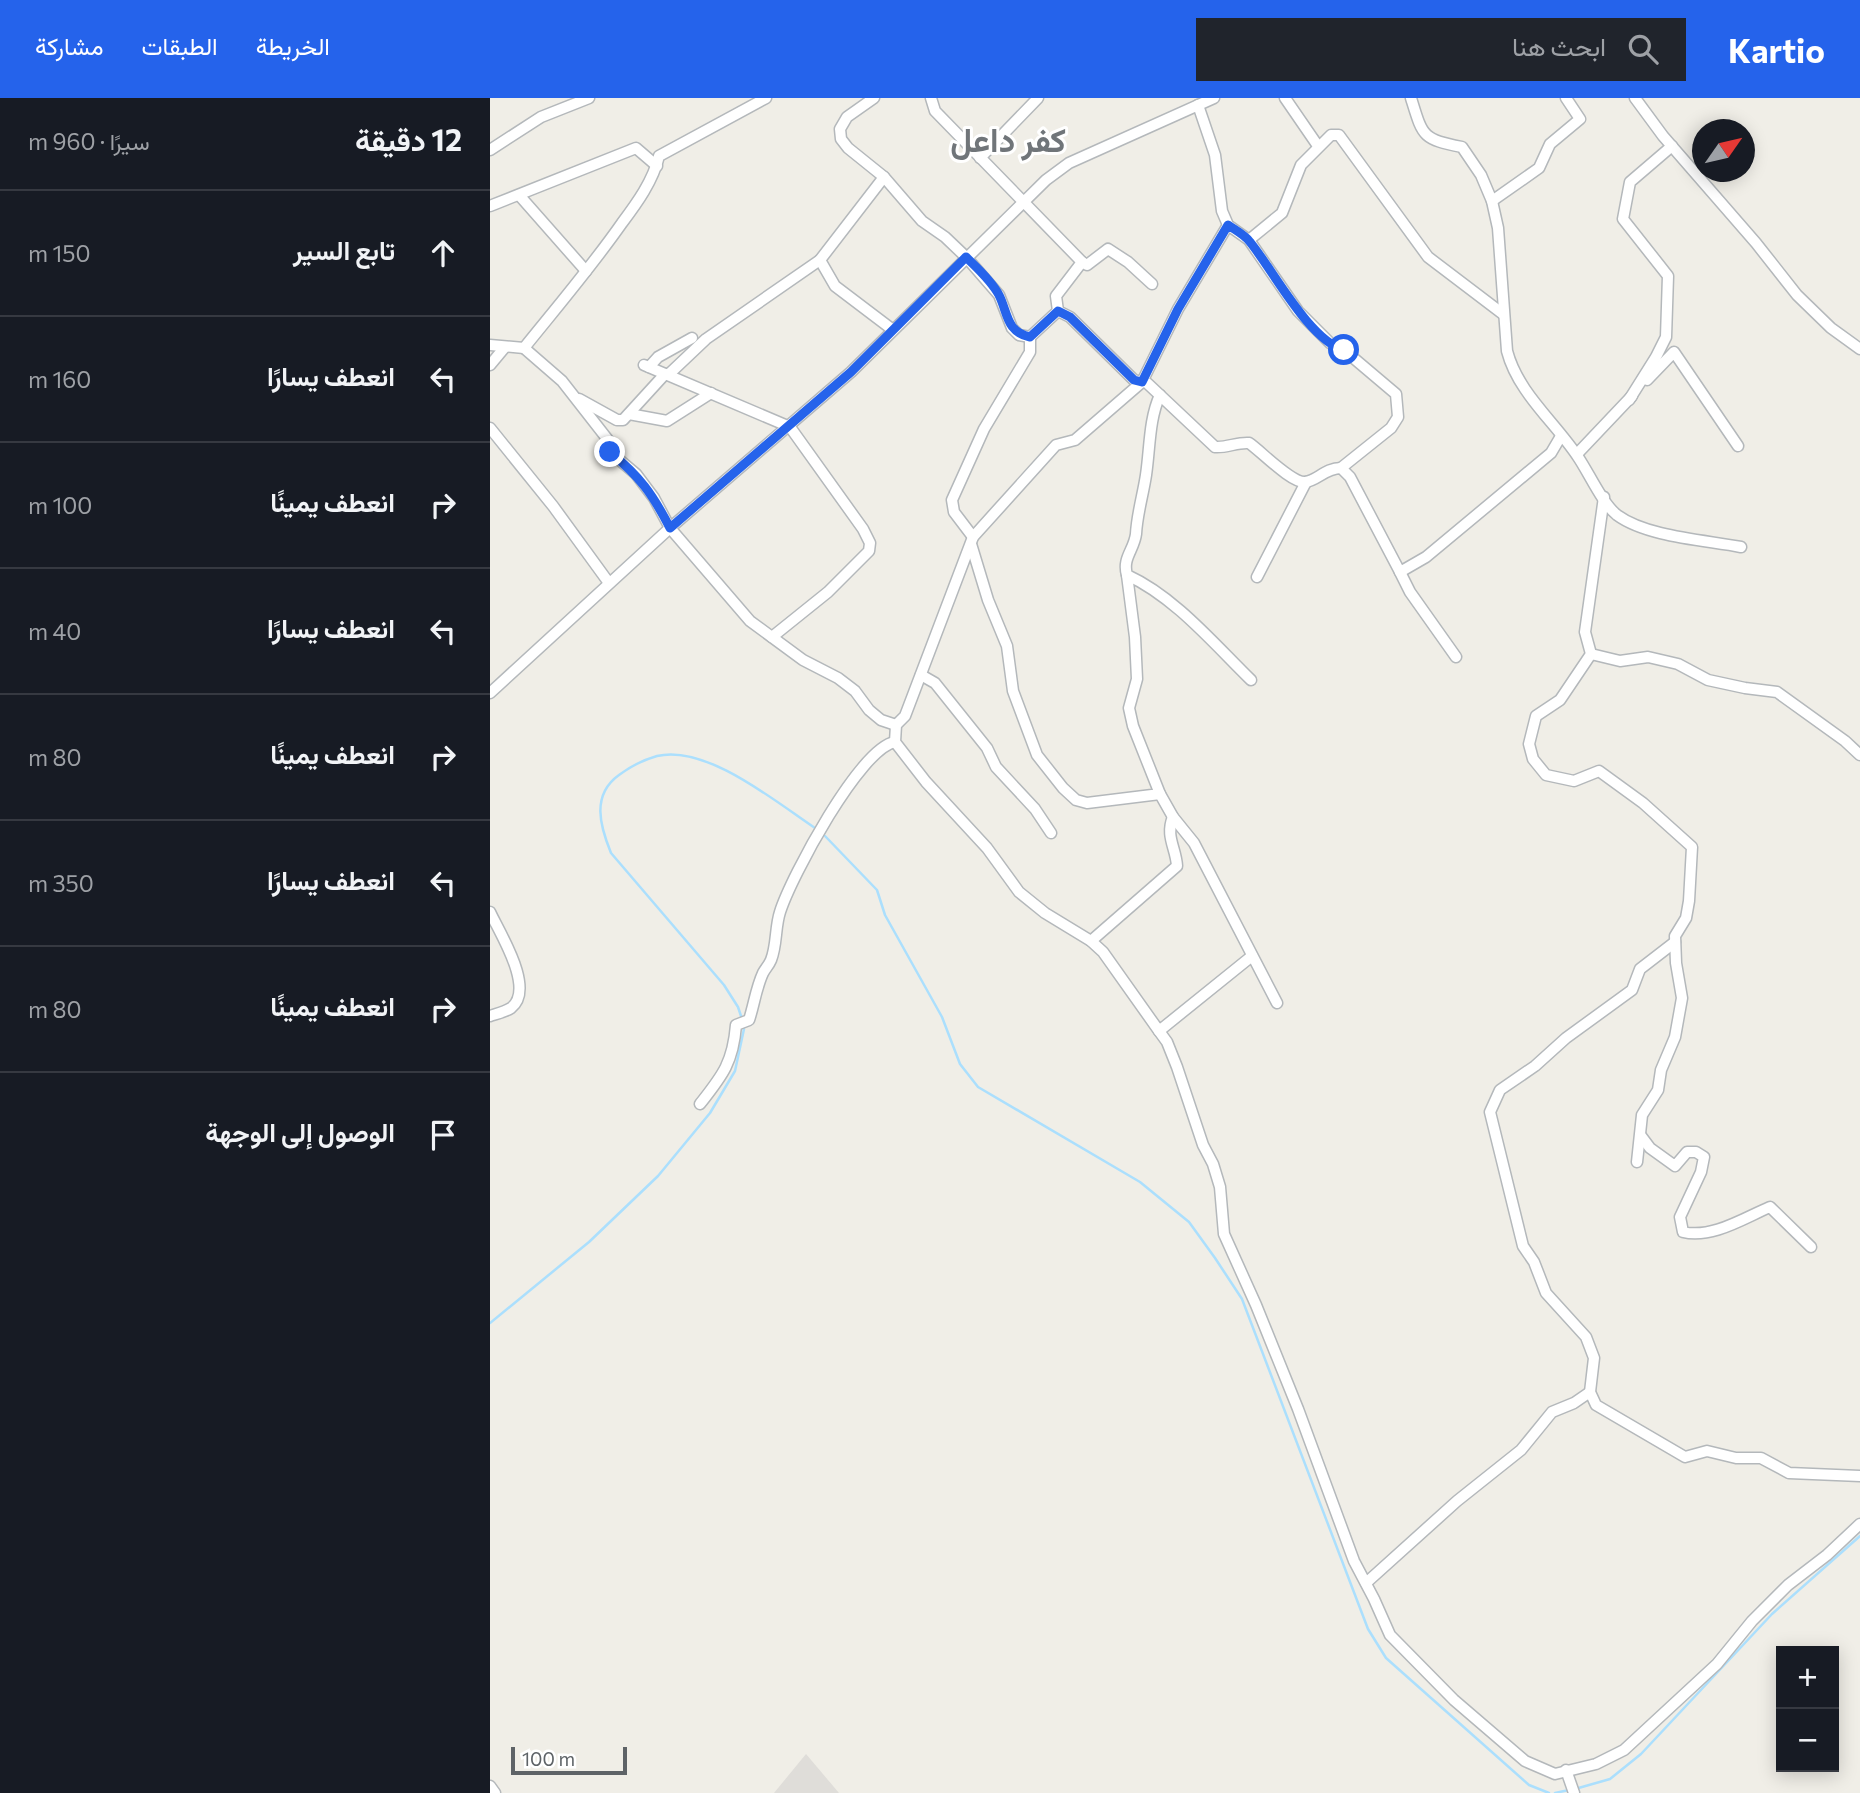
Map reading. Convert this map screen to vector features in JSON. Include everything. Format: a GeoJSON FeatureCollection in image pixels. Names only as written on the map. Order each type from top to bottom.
{"type":"FeatureCollection","features":[{"type":"Feature","properties":{"kind":"street"},"geometry":{"type":"LineString","coordinates":[[490,150],[541,117],[589,98]]}},
{"type":"Feature","properties":{"kind":"street"},"geometry":{"type":"LineString","coordinates":[[524,348],[639,199],[657,166],[659,156],[766,98]]}},
{"type":"Feature","properties":{"kind":"street"},"geometry":{"type":"LineString","coordinates":[[874,98],[847,117],[840,129],[841,139],[848,148],[884,177],[922,221],[945,237],[966,257],[999,295],[1012,328],[1019,335],[1030,337]]}},
{"type":"Feature","properties":{"kind":"street"},"geometry":{"type":"LineString","coordinates":[[931,98],[934,111],[1082,262],[1087,265],[1108,249],[1128,262],[1152,284]]}},
{"type":"Feature","properties":{"kind":"street"},"geometry":{"type":"LineString","coordinates":[[980,158],[1038,98]]}},
{"type":"Feature","properties":{"kind":"street"},"geometry":{"type":"LineString","coordinates":[[490,693],[670,528],[851,372],[1021,201],[1069,163],[1214,98]]}},
{"type":"Feature","properties":{"kind":"street"},"geometry":{"type":"LineString","coordinates":[[1285,98],[1318,146]]}},
{"type":"Feature","properties":{"kind":"street"},"geometry":{"type":"LineString","coordinates":[[1411,98],[1420,127],[1429,138],[1462,147],[1481,175],[1492,201],[1498,228],[1503,314],[1512,370],[1577,454],[1616,514],[1644,528],[1668,535],[1741,547]]}},
{"type":"Feature","properties":{"kind":"street"},"geometry":{"type":"LineString","coordinates":[[1492,201],[1539,168],[1550,144],[1580,119],[1566,98]]}},
{"type":"Feature","properties":{"kind":"street"},"geometry":{"type":"LineString","coordinates":[[1635,98],[1797,295],[1831,327],[1860,349]]}},
{"type":"Feature","properties":{"kind":"street"},"geometry":{"type":"LineString","coordinates":[[1058,311],[1070,317],[1134,380],[1147,383],[1215,447],[1227,448],[1242,442],[1249,443],[1296,481],[1306,482],[1332,468],[1341,468],[1391,428],[1398,417],[1396,394],[1344,350],[1329,343],[1298,311],[1249,240],[1228,225],[1222,211],[1215,155],[1198,105]]}},
{"type":"Feature","properties":{"kind":"street"},"geometry":{"type":"LineString","coordinates":[[1249,240],[1282,213],[1301,165],[1331,135],[1339,135],[1428,257],[1503,314]]}},
{"type":"Feature","properties":{"kind":"street"},"geometry":{"type":"LineString","coordinates":[[1629,400],[1666,337],[1668,276],[1623,219],[1630,182],[1672,146]]}},
{"type":"Feature","properties":{"kind":"street"},"geometry":{"type":"LineString","coordinates":[[490,206],[636,148],[657,166]]}},
{"type":"Feature","properties":{"kind":"street"},"geometry":{"type":"LineString","coordinates":[[574,396],[623,421],[706,339],[820,260],[884,177]]}},
{"type":"Feature","properties":{"kind":"street"},"geometry":{"type":"LineString","coordinates":[[519,195],[586,271]]}},
{"type":"Feature","properties":{"kind":"street"},"geometry":{"type":"LineString","coordinates":[[1228,225],[1178,309],[1142,382],[1075,440],[1056,445],[972,541],[905,716],[896,724],[895,742],[926,782],[987,848],[1019,892],[1103,952],[1167,1042],[1220,1186],[1224,1234],[1260,1316],[1354,1561],[1390,1635],[1454,1700],[1525,1761],[1555,1774],[1596,1764],[1624,1750],[1702,1679],[1752,1621],[1788,1585],[1827,1555],[1860,1524]]}},
{"type":"Feature","properties":{"kind":"street"},"geometry":{"type":"LineString","coordinates":[[820,260],[835,286],[893,330]]}},
{"type":"Feature","properties":{"kind":"street"},"geometry":{"type":"LineString","coordinates":[[1058,311],[1056,296],[1082,262]]}},
{"type":"Feature","properties":{"kind":"street"},"geometry":{"type":"LineString","coordinates":[[1058,311],[1030,337],[1030,352],[984,429],[952,500],[954,512],[972,541],[988,600],[1007,646],[1013,691],[1037,755],[1050,773],[1076,800],[1087,803],[1160,794]]}},
{"type":"Feature","properties":{"kind":"street"},"geometry":{"type":"LineString","coordinates":[[692,338],[647,366],[790,427],[863,529],[870,543],[869,551],[828,592],[772,638]]}},
{"type":"Feature","properties":{"kind":"street"},"geometry":{"type":"LineString","coordinates":[[490,345],[524,348],[562,381],[612,444],[610,452],[636,474],[654,498],[670,528],[750,621],[803,660],[838,678],[855,691],[869,710],[881,720],[896,724]]}},
{"type":"Feature","properties":{"kind":"street"},"geometry":{"type":"LineString","coordinates":[[490,365],[505,347]]}},
{"type":"Feature","properties":{"kind":"street"},"geometry":{"type":"LineString","coordinates":[[1577,454],[1674,352],[1738,446]]}},
{"type":"Feature","properties":{"kind":"street"},"geometry":{"type":"LineString","coordinates":[[629,414],[667,421],[711,393]]}},
{"type":"Feature","properties":{"kind":"street"},"geometry":{"type":"LineString","coordinates":[[1160,395],[1154,408],[1135,538],[1124,565],[1135,637],[1137,679],[1129,708],[1133,726],[1160,794],[1173,817],[1194,843],[1277,1003]]}},
{"type":"Feature","properties":{"kind":"street"},"geometry":{"type":"LineString","coordinates":[[490,428],[553,506],[609,583]]}},
{"type":"Feature","properties":{"kind":"street"},"geometry":{"type":"LineString","coordinates":[[1400,572],[1426,557],[1551,453],[1561,436]]}},
{"type":"Feature","properties":{"kind":"street"},"geometry":{"type":"LineString","coordinates":[[1341,468],[1350,477],[1410,592],[1456,657]]}},
{"type":"Feature","properties":{"kind":"street"},"geometry":{"type":"LineString","coordinates":[[1257,578],[1306,482]]}},
{"type":"Feature","properties":{"kind":"street"},"geometry":{"type":"LineString","coordinates":[[1604,497],[1585,632],[1591,654],[1560,700],[1536,716],[1530,744],[1533,759],[1546,775],[1574,781],[1599,771],[1643,803],[1692,847],[1686,918],[1675,936],[1682,998],[1675,1037],[1661,1070],[1658,1090],[1642,1115],[1636,1162]]}},
{"type":"Feature","properties":{"kind":"street"},"geometry":{"type":"LineString","coordinates":[[1127,575],[1144,583],[1173,606],[1251,680]]}},
{"type":"Feature","properties":{"kind":"street"},"geometry":{"type":"LineString","coordinates":[[1591,654],[1620,661],[1648,657],[1678,664],[1708,680],[1777,692],[1860,755]]}},
{"type":"Feature","properties":{"kind":"street"},"geometry":{"type":"LineString","coordinates":[[921,675],[935,683],[987,748],[996,768],[1035,809],[1051,833]]}},
{"type":"Feature","properties":{"kind":"street"},"geometry":{"type":"LineString","coordinates":[[700,1104],[726,1071],[736,1025],[748,1020],[762,974],[771,960],[780,912],[813,843],[869,759],[888,744],[895,742]]}},
{"type":"Feature","properties":{"kind":"street"},"geometry":{"type":"LineString","coordinates":[[1091,941],[1177,866],[1169,839],[1173,817]]}},
{"type":"Feature","properties":{"kind":"street"},"geometry":{"type":"LineString","coordinates":[[490,912],[521,981],[516,1002],[511,1008],[490,1016]]}},
{"type":"Feature","properties":{"kind":"street"},"geometry":{"type":"LineString","coordinates":[[1675,942],[1640,969],[1632,990],[1624,997],[1500,1090],[1490,1112],[1523,1246],[1534,1262],[1546,1293],[1586,1337],[1594,1358],[1590,1392],[1596,1405],[1685,1457],[1707,1451],[1736,1458],[1761,1458],[1789,1473],[1860,1476]]}},
{"type":"Feature","properties":{"kind":"street"},"geometry":{"type":"LineString","coordinates":[[1159,1031],[1252,956]]}},
{"type":"Feature","properties":{"kind":"street"},"geometry":{"type":"LineString","coordinates":[[1641,1136],[1650,1148],[1675,1166],[1687,1152],[1696,1152],[1704,1157],[1701,1172],[1680,1217],[1683,1232],[1694,1235],[1719,1229],[1770,1207],[1811,1247]]}},
{"type":"Feature","properties":{"kind":"street"},"geometry":{"type":"LineString","coordinates":[[1366,1583],[1457,1501],[1521,1450],[1552,1412],[1574,1403],[1590,1392]]}},
{"type":"Feature","properties":{"kind":"street"},"geometry":{"type":"LineString","coordinates":[[1566,1770],[1574,1793]]}},
{"type":"Feature","properties":{"kind":"street"},"geometry":{"type":"LineString","coordinates":[[490,1786],[495,1793]]}},
{"type":"Feature","properties":{"kind":"shaded area"},"geometry":{"type":"Polygon","coordinates":[[[806,1754],[839,1793],[774,1793],[806,1754]]]}},
{"type":"Feature","properties":{"kind":"waterway"},"geometry":{"type":"LineString","coordinates":[[741,1016],[724,985],[611,853],[601,822],[604,792],[619,775],[637,764],[657,756],[676,755],[697,759],[740,778],[815,828]]}},
{"type":"Feature","properties":{"kind":"waterway"},"geometry":{"type":"LineString","coordinates":[[825,836],[877,890],[885,915],[942,1017],[960,1064],[978,1087],[1140,1182],[1189,1222],[1242,1299],[1368,1629],[1386,1658],[1529,1785],[1549,1793]]}},
{"type":"Feature","properties":{"kind":"waterway"},"geometry":{"type":"LineString","coordinates":[[490,1323],[589,1242],[658,1176],[710,1113],[735,1071],[744,1029]]}},
{"type":"Feature","properties":{"kind":"waterway"},"geometry":{"type":"LineString","coordinates":[[1575,1789],[1610,1779],[1641,1754],[1772,1614],[1860,1536]]}},
{"type":"Feature","properties":{"kind":"waterway"},"geometry":{"type":"LineString","coordinates":[[1555,1793],[1569,1790]]}},
{"type":"Feature","properties":{"kind":"district","name":"كفر داعل"},"geometry":{"type":"Point","coordinates":[1008,140]}},
{"type":"Feature","properties":{"kind":"route"},"geometry":{"type":"LineString","coordinates":[[610,452],[636,474],[654,498],[670,528],[851,372],[966,257],[999,295],[1012,328],[1019,335],[1030,337],[1058,311],[1070,317],[1134,380],[1142,382],[1178,309],[1228,225],[1249,240],[1298,311],[1329,343],[1344,350]]}}]}
